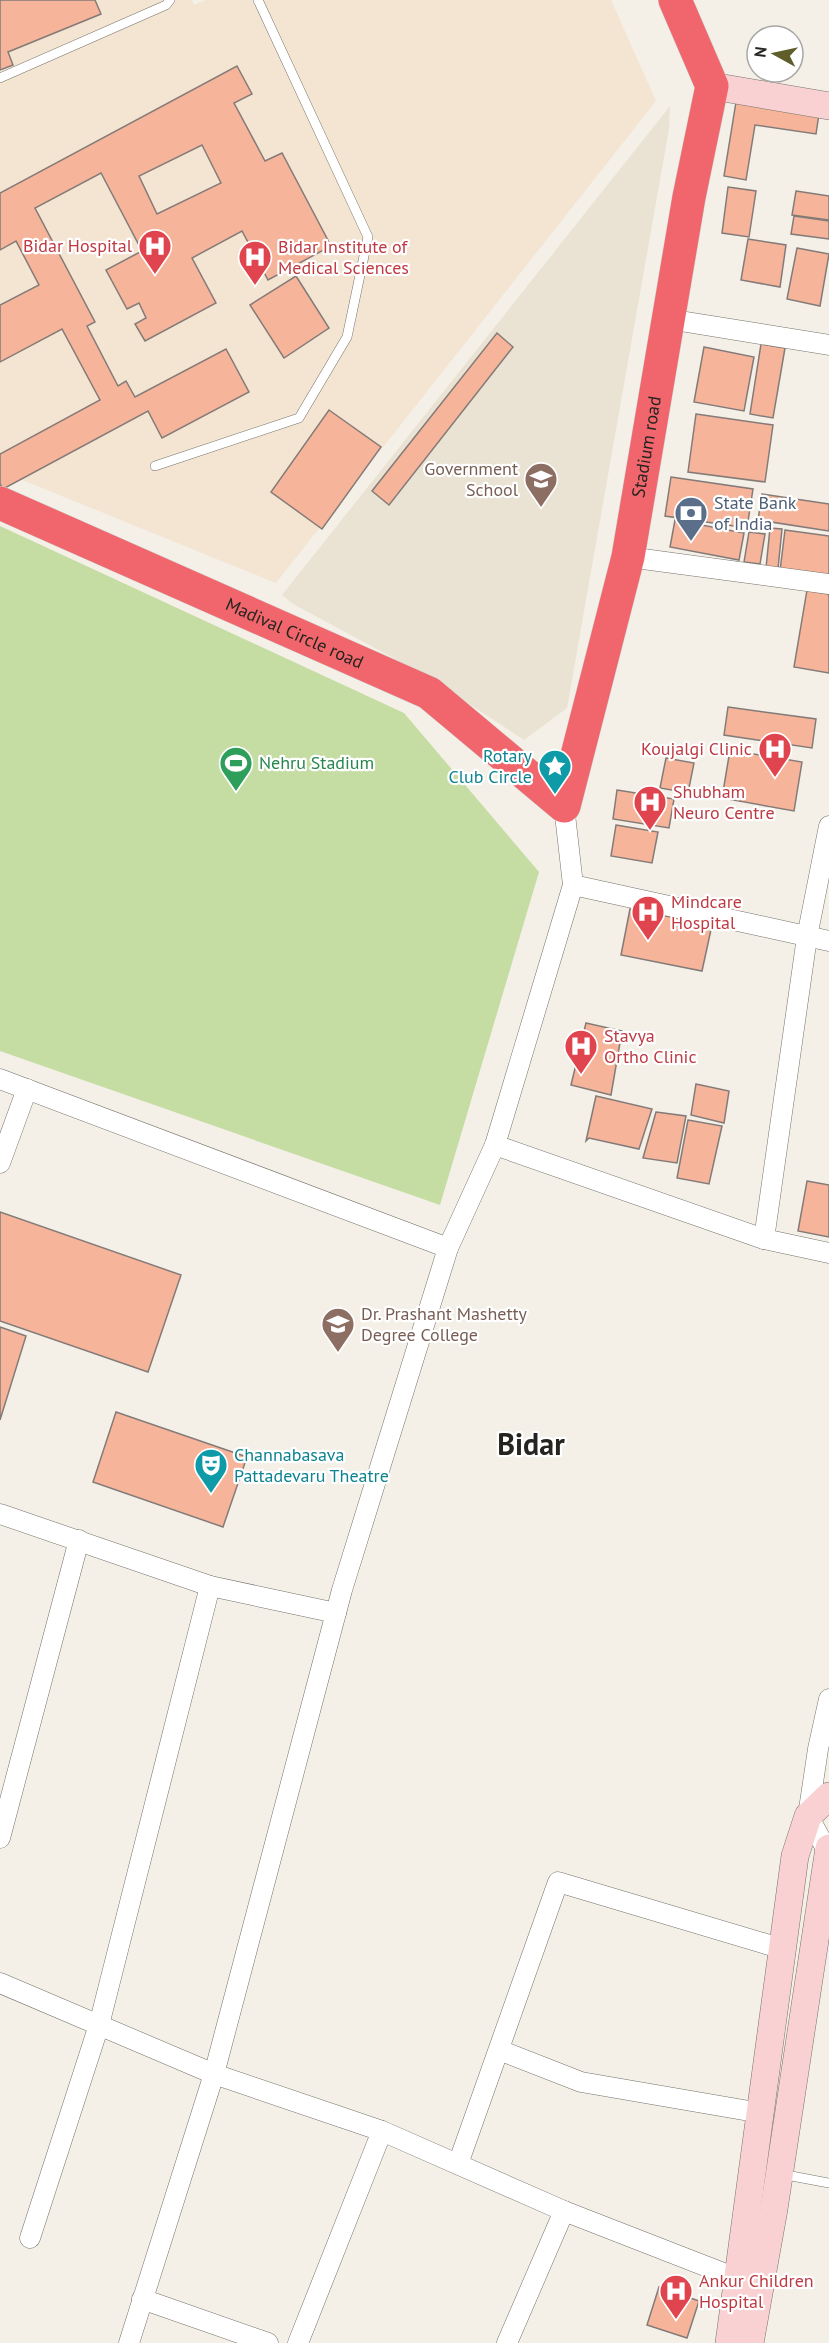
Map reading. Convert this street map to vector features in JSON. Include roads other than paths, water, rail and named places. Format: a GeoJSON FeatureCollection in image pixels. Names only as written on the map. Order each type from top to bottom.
{"type":"FeatureCollection","features":[{"type":"Feature","properties":{"kind":"highway"},"geometry":{"type":"LineString","coordinates":[[677,1],[712,86]]}},
{"type":"Feature","properties":{"kind":"highway","name":"Stadium road"},"geometry":{"type":"LineString","coordinates":[[564,806],[628,557],[688,197],[712,86]]}},
{"type":"Feature","properties":{"kind":"highway","name":"Madival Circle road"},"geometry":{"type":"LineString","coordinates":[[0,503],[429,693],[564,806]]}},
{"type":"Feature","properties":{"kind":"main road"},"geometry":{"type":"LineString","coordinates":[[712,86],[829,106]]}},
{"type":"Feature","properties":{"kind":"main road"},"geometry":{"type":"LineString","coordinates":[[750,2343],[749,2283],[761,2113],[795,1856],[808,1816],[829,1796]]}},
{"type":"Feature","properties":{"kind":"main road"},"geometry":{"type":"LineString","coordinates":[[729,2343],[749,2283],[779,2174],[828,1852]]}},
{"type":"Feature","properties":{"kind":"street"},"geometry":{"type":"LineString","coordinates":[[668,319],[829,345]]}},
{"type":"Feature","properties":{"kind":"street"},"geometry":{"type":"LineString","coordinates":[[628,557],[829,584]]}},
{"type":"Feature","properties":{"kind":"street"},"geometry":{"type":"LineString","coordinates":[[129,2343],[214,2074],[336,1613],[448,1248],[495,1145],[573,885],[564,806]]}},
{"type":"Feature","properties":{"kind":"street"},"geometry":{"type":"LineString","coordinates":[[765,1239],[807,937],[829,826]]}},
{"type":"Feature","properties":{"kind":"street"},"geometry":{"type":"LineString","coordinates":[[573,885],[829,941]]}},
{"type":"Feature","properties":{"kind":"street"},"geometry":{"type":"LineString","coordinates":[[0,1079],[448,1248]]}},
{"type":"Feature","properties":{"kind":"street"},"geometry":{"type":"LineString","coordinates":[[0,1162],[27,1089]]}},
{"type":"Feature","properties":{"kind":"street"},"geometry":{"type":"LineString","coordinates":[[495,1145],[765,1239],[829,1253]]}},
{"type":"Feature","properties":{"kind":"street"},"geometry":{"type":"LineString","coordinates":[[0,1514],[210,1586],[336,1613]]}},
{"type":"Feature","properties":{"kind":"street"},"geometry":{"type":"LineString","coordinates":[[0,1838],[79,1540]]}},
{"type":"Feature","properties":{"kind":"street"},"geometry":{"type":"LineString","coordinates":[[30,2238],[99,2025],[210,1586]]}},
{"type":"Feature","properties":{"kind":"street"},"geometry":{"type":"LineString","coordinates":[[828,1852],[808,1816],[818,1749],[829,1699]]}},
{"type":"Feature","properties":{"kind":"street"},"geometry":{"type":"LineString","coordinates":[[458,2164],[558,1882],[783,1949]]}},
{"type":"Feature","properties":{"kind":"street"},"geometry":{"type":"LineString","coordinates":[[0,1983],[214,2074],[382,2131],[564,2211],[749,2283]]}},
{"type":"Feature","properties":{"kind":"street"},"geometry":{"type":"LineString","coordinates":[[499,2050],[581,2082],[761,2113]]}},
{"type":"Feature","properties":{"kind":"street"},"geometry":{"type":"LineString","coordinates":[[298,2343],[382,2131]]}},
{"type":"Feature","properties":{"kind":"street"},"geometry":{"type":"LineString","coordinates":[[507,2343],[564,2211]]}},
{"type":"Feature","properties":{"kind":"street"},"geometry":{"type":"LineString","coordinates":[[142,2299],[268,2343]]}},
{"type":"Feature","properties":{"kind":"lane"},"geometry":{"type":"LineString","coordinates":[[155,466],[299,418],[347,337],[368,237],[258,0]]}},
{"type":"Feature","properties":{"kind":"lane"},"geometry":{"type":"LineString","coordinates":[[0,78],[166,2]]}},
{"type":"Feature","properties":{"kind":"lane"},"geometry":{"type":"LineString","coordinates":[[779,2174],[829,2183]]}},
{"type":"Feature","properties":{"kind":"place","name":"Bidar Hospital"},"geometry":{"type":"Point","coordinates":[155,275]}},
{"type":"Feature","properties":{"kind":"place","name":"Bidar Institute of Medical Sciences"},"geometry":{"type":"Point","coordinates":[255,286]}},
{"type":"Feature","properties":{"kind":"place","name":"Government School"},"geometry":{"type":"Point","coordinates":[541,508]}},
{"type":"Feature","properties":{"kind":"place","name":"State Bank of India"},"geometry":{"type":"Point","coordinates":[691,542]}},
{"type":"Feature","properties":{"kind":"place","name":"Koujalgi Clinic"},"geometry":{"type":"Point","coordinates":[775,778]}},
{"type":"Feature","properties":{"kind":"place","name":"Nehru Stadium"},"geometry":{"type":"Point","coordinates":[236,792]}},
{"type":"Feature","properties":{"kind":"place","name":"Rotary Club Circle"},"geometry":{"type":"Point","coordinates":[555,795]}},
{"type":"Feature","properties":{"kind":"place","name":"Shubham Neuro Centre"},"geometry":{"type":"Point","coordinates":[650,831]}},
{"type":"Feature","properties":{"kind":"place","name":"Mindcare Hospital"},"geometry":{"type":"Point","coordinates":[648,941]}},
{"type":"Feature","properties":{"kind":"place","name":"Stavya Ortho Clinic"},"geometry":{"type":"Point","coordinates":[581,1075]}},
{"type":"Feature","properties":{"kind":"place","name":"Dr. Prashant Mashetty Degree College"},"geometry":{"type":"Point","coordinates":[338,1353]}},
{"type":"Feature","properties":{"kind":"place","name":"Channabasava Pattadevaru Theatre"},"geometry":{"type":"Point","coordinates":[211,1494]}},
{"type":"Feature","properties":{"kind":"place","name":"Ankur Children Hospital"},"geometry":{"type":"Point","coordinates":[676,2320]}},
{"type":"Feature","properties":{"kind":"district","name":"Bidar"},"geometry":{"type":"Point","coordinates":[531,1445]}}]}
